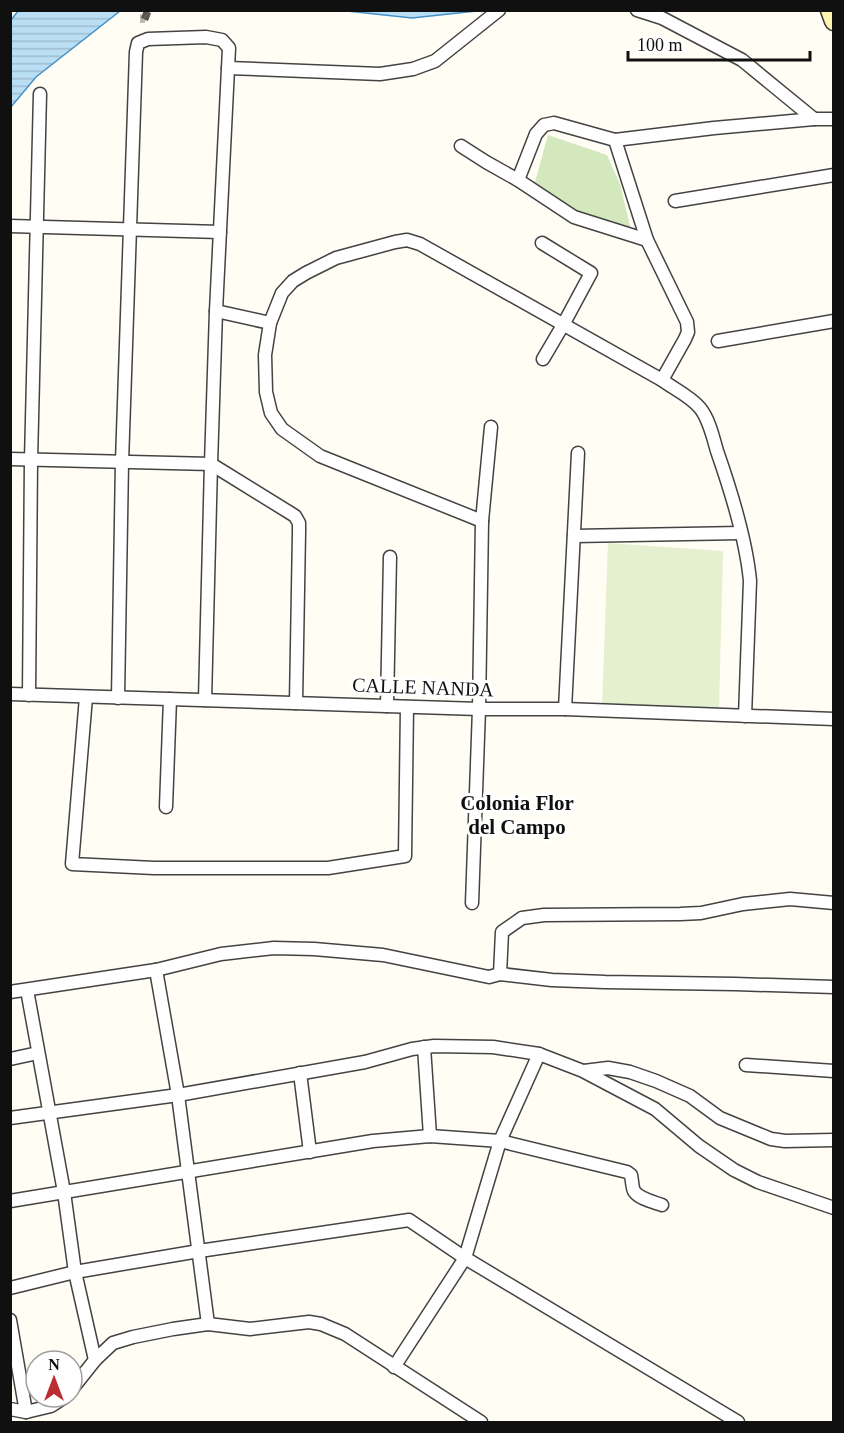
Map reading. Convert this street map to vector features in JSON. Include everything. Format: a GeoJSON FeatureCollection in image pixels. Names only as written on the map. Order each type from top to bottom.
{"type":"FeatureCollection","features":[{"type":"Feature","properties":{"kind":"street"},"geometry":{"type":"LineString","coordinates":[[228,68],[380,74],[413,69],[435,61],[499,10]]}},
{"type":"Feature","properties":{"kind":"street"},"geometry":{"type":"LineString","coordinates":[[637,10],[662,18],[742,60],[814,119]]}},
{"type":"Feature","properties":{"kind":"street"},"geometry":{"type":"LineString","coordinates":[[830,10],[834,21]]}},
{"type":"Feature","properties":{"kind":"street"},"geometry":{"type":"LineString","coordinates":[[118,698],[122,462],[136,52],[138,43],[148,39],[206,38],[222,40],[229,48],[210,464],[205,700]]}},
{"type":"Feature","properties":{"kind":"street"},"geometry":{"type":"LineString","coordinates":[[29,695],[40,94]]}},
{"type":"Feature","properties":{"kind":"street"},"geometry":{"type":"LineString","coordinates":[[518,180],[536,134],[544,125],[554,123],[615,140],[714,128],[834,119]]}},
{"type":"Feature","properties":{"kind":"street"},"geometry":{"type":"LineString","coordinates":[[615,140],[647,240],[687,322],[688,332],[685,339],[662,380]]}},
{"type":"Feature","properties":{"kind":"street"},"geometry":{"type":"LineString","coordinates":[[461,146],[574,217],[647,240]]}},
{"type":"Feature","properties":{"kind":"street"},"geometry":{"type":"LineString","coordinates":[[675,201],[834,176]]}},
{"type":"Feature","properties":{"kind":"street"},"geometry":{"type":"LineString","coordinates":[[10,226],[220,232]]}},
{"type":"Feature","properties":{"kind":"street"},"geometry":{"type":"LineString","coordinates":[[482,520],[320,456],[282,429],[271,413],[266,392],[265,355],[270,323],[282,293],[293,281],[336,258],[395,242],[407,240],[420,243],[662,380],[700,408],[709,426],[726,477],[748,561],[750,580],[745,716]]}},
{"type":"Feature","properties":{"kind":"street"},"geometry":{"type":"LineString","coordinates":[[542,243],[591,273],[543,359]]}},
{"type":"Feature","properties":{"kind":"street"},"geometry":{"type":"LineString","coordinates":[[216,311],[270,323]]}},
{"type":"Feature","properties":{"kind":"street"},"geometry":{"type":"LineString","coordinates":[[718,341],[834,321]]}},
{"type":"Feature","properties":{"kind":"street"},"geometry":{"type":"LineString","coordinates":[[472,903],[479,709],[482,520],[491,427]]}},
{"type":"Feature","properties":{"kind":"street"},"geometry":{"type":"LineString","coordinates":[[565,709],[578,453]]}},
{"type":"Feature","properties":{"kind":"street"},"geometry":{"type":"LineString","coordinates":[[10,459],[210,464],[295,516],[299,523],[296,703]]}},
{"type":"Feature","properties":{"kind":"street"},"geometry":{"type":"LineString","coordinates":[[574,536],[741,533]]}},
{"type":"Feature","properties":{"kind":"street"},"geometry":{"type":"LineString","coordinates":[[387,706],[390,557]]}},
{"type":"Feature","properties":{"kind":"street","name":"CALLE NANDA"},"geometry":{"type":"LineString","coordinates":[[10,694],[479,709],[565,709],[834,719]]}},
{"type":"Feature","properties":{"kind":"street"},"geometry":{"type":"LineString","coordinates":[[86,697],[72,864],[154,868],[328,868],[405,856],[407,707]]}},
{"type":"Feature","properties":{"kind":"street"},"geometry":{"type":"LineString","coordinates":[[166,807],[170,699]]}},
{"type":"Feature","properties":{"kind":"street"},"geometry":{"type":"LineString","coordinates":[[500,974],[502,932],[522,918],[544,915],[612,916],[690,913],[790,899],[834,903]]}},
{"type":"Feature","properties":{"kind":"street"},"geometry":{"type":"LineString","coordinates":[[10,992],[156,970],[221,954],[274,948],[375,954],[489,977],[500,974],[552,980],[834,987]]}},
{"type":"Feature","properties":{"kind":"street"},"geometry":{"type":"LineString","coordinates":[[156,970],[178,1095],[208,1324]]}},
{"type":"Feature","properties":{"kind":"street"},"geometry":{"type":"LineString","coordinates":[[27,990],[64,1192],[75,1272],[95,1360]]}},
{"type":"Feature","properties":{"kind":"street"},"geometry":{"type":"LineString","coordinates":[[424,1047],[430,1136]]}},
{"type":"Feature","properties":{"kind":"street"},"geometry":{"type":"LineString","coordinates":[[10,1118],[178,1095],[365,1062],[424,1047],[494,1047],[539,1054],[583,1071],[655,1109],[699,1146],[734,1170],[758,1182],[834,1208]]}},
{"type":"Feature","properties":{"kind":"street"},"geometry":{"type":"LineString","coordinates":[[10,1059],[38,1053]]}},
{"type":"Feature","properties":{"kind":"street"},"geometry":{"type":"LineString","coordinates":[[394,1367],[465,1258],[500,1141],[539,1054]]}},
{"type":"Feature","properties":{"kind":"street"},"geometry":{"type":"LineString","coordinates":[[746,1065],[834,1071]]}},
{"type":"Feature","properties":{"kind":"street"},"geometry":{"type":"LineString","coordinates":[[583,1071],[608,1068],[630,1072],[656,1081],[690,1096],[720,1118],[771,1139],[834,1140]]}},
{"type":"Feature","properties":{"kind":"street"},"geometry":{"type":"LineString","coordinates":[[300,1073],[309,1152]]}},
{"type":"Feature","properties":{"kind":"street"},"geometry":{"type":"LineString","coordinates":[[10,1201],[373,1141],[430,1136],[500,1141],[627,1172],[632,1175],[635,1192],[662,1205]]}},
{"type":"Feature","properties":{"kind":"street"},"geometry":{"type":"LineString","coordinates":[[10,1288],[75,1272],[409,1220],[465,1258],[738,1422]]}},
{"type":"Feature","properties":{"kind":"street"},"geometry":{"type":"LineString","coordinates":[[10,1320],[26,1412]]}},
{"type":"Feature","properties":{"kind":"street"},"geometry":{"type":"LineString","coordinates":[[84,1374],[113,1344],[173,1329],[208,1324],[250,1329],[289,1324],[321,1324],[345,1334],[481,1422]]}},
{"type":"Feature","properties":{"kind":"street"},"geometry":{"type":"LineString","coordinates":[[10,1409],[26,1412],[38,1409]]}},
{"type":"Feature","properties":{"kind":"green space"},"geometry":{"type":"Polygon","coordinates":[[[548,135],[607,155],[620,184],[631,230],[578,217],[533,189],[548,135]]]}},
{"type":"Feature","properties":{"kind":"green space"},"geometry":{"type":"Polygon","coordinates":[[[608,543],[723,551],[719,709],[602,707],[608,543]]]}},
{"type":"Feature","properties":{"kind":"water"},"geometry":{"type":"Polygon","coordinates":[[[476,10],[412,18],[347,11],[476,10]]]}},
{"type":"Feature","properties":{"kind":"water"},"geometry":{"type":"Polygon","coordinates":[[[18,11],[120,11],[36,77],[11,107],[11,20],[18,11]]]}},
{"type":"Feature","properties":{"kind":"building"},"geometry":{"type":"Polygon","coordinates":[[[144,10],[151,13],[148,21],[141,18],[144,10]]]}},
{"type":"Feature","properties":{"kind":"district","name":"Colonia Flor del Campo"},"geometry":{"type":"Point","coordinates":[517,815]}}]}
